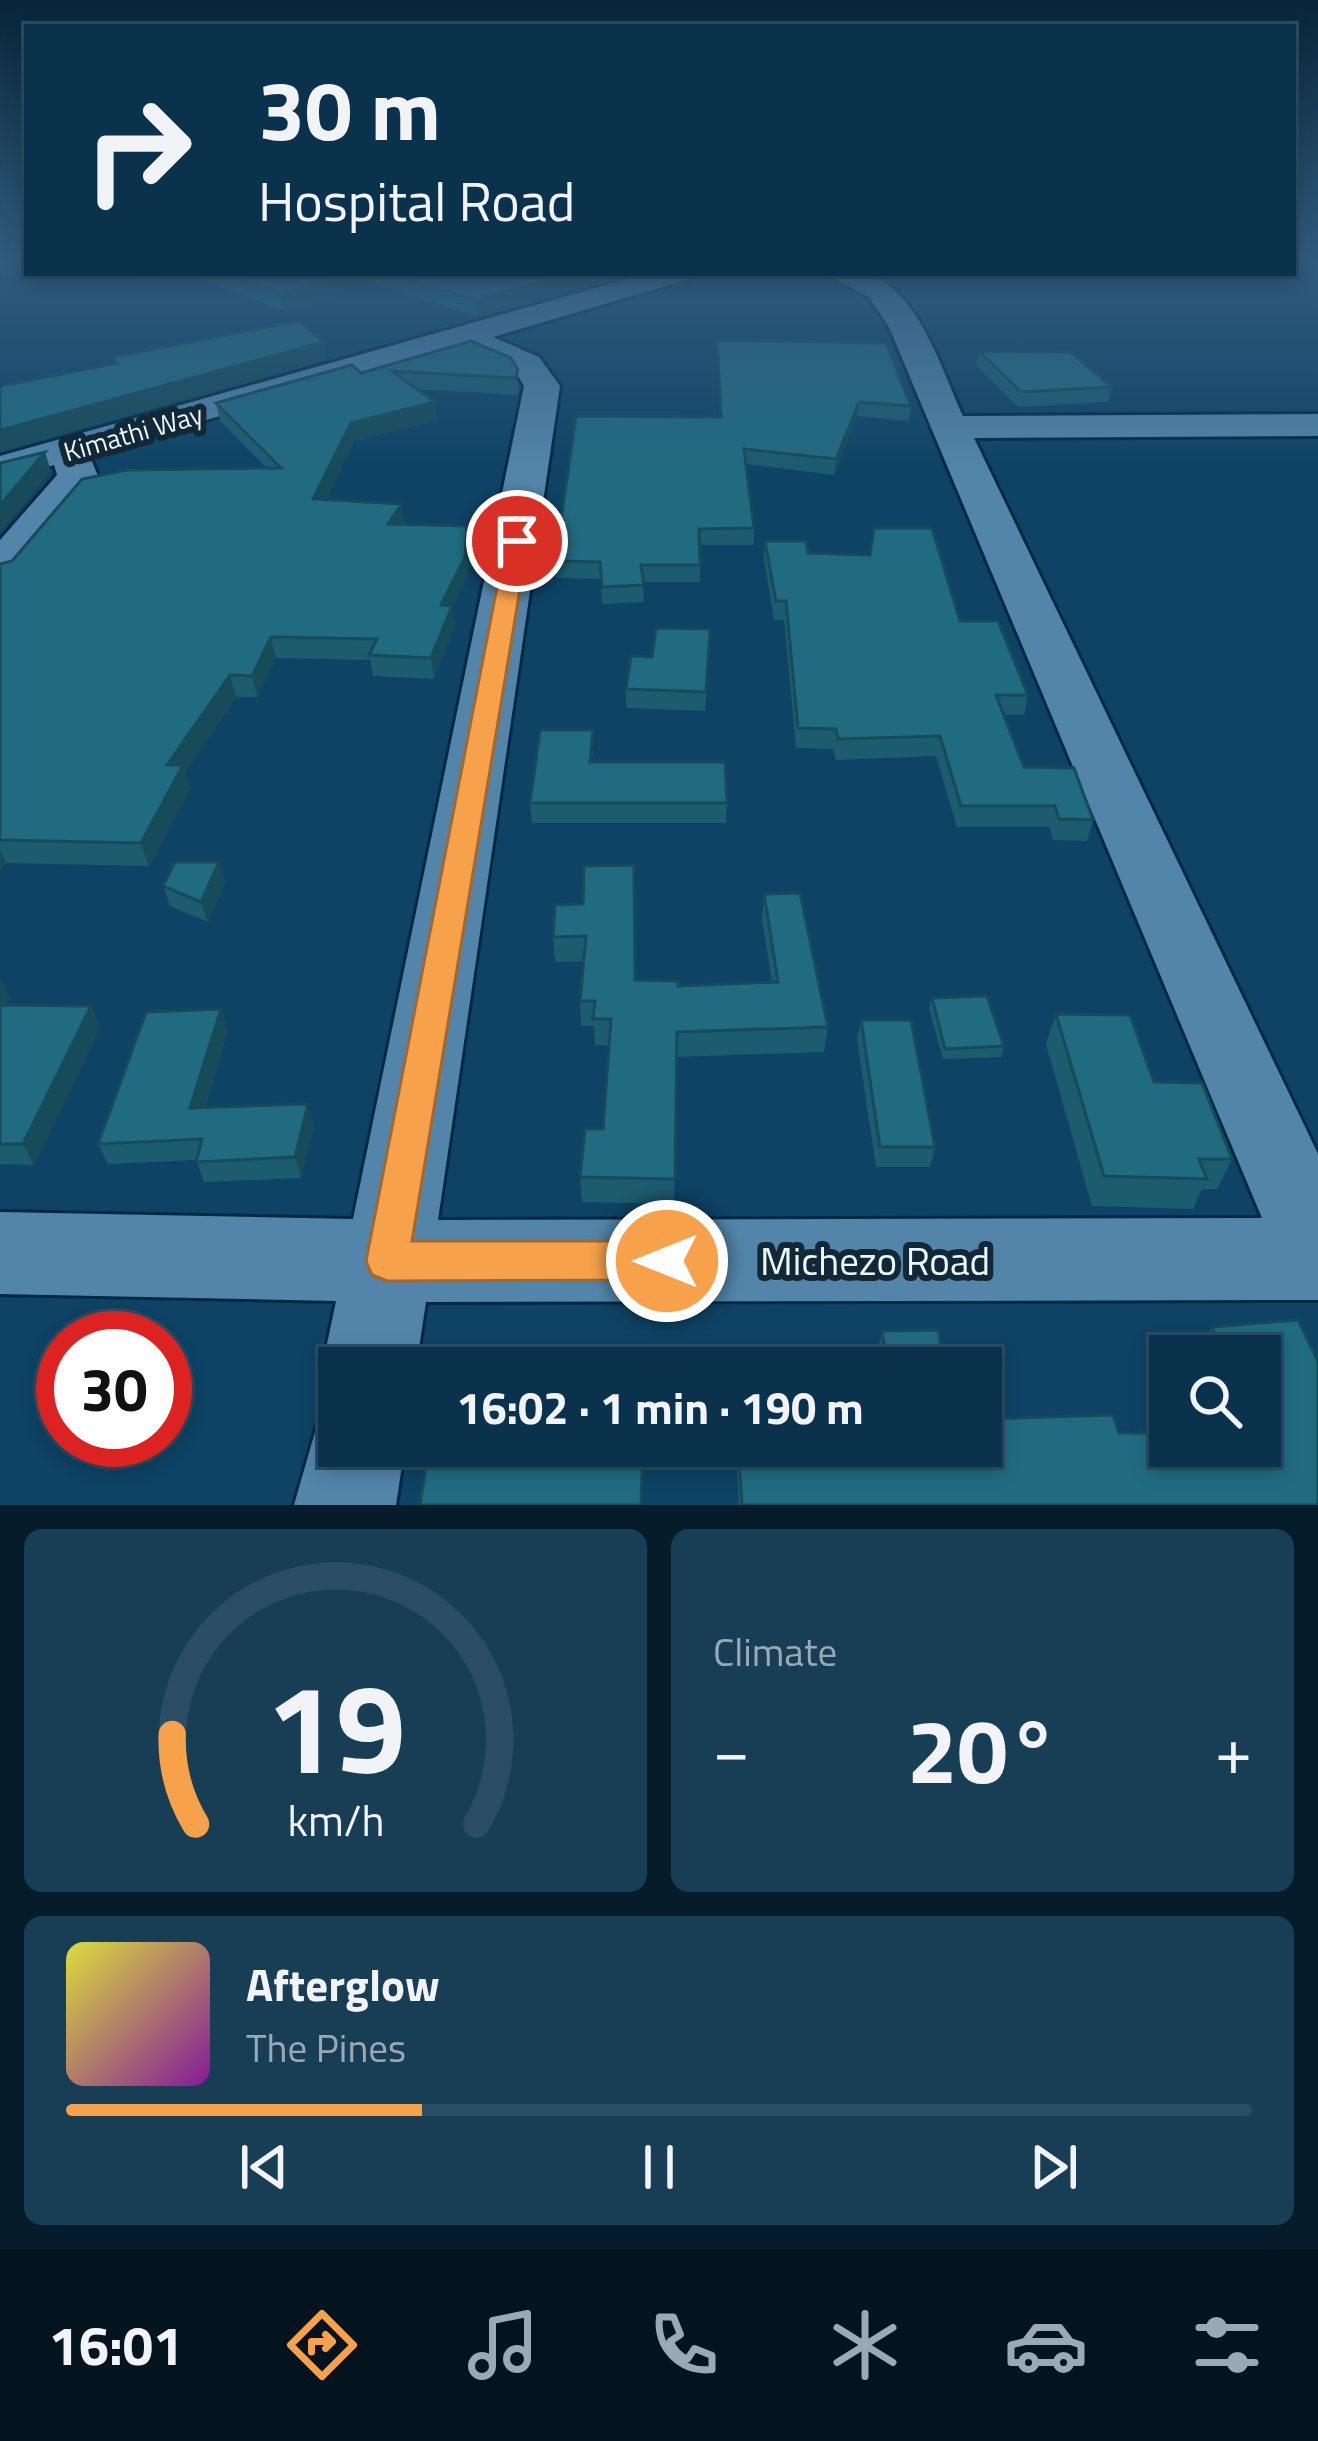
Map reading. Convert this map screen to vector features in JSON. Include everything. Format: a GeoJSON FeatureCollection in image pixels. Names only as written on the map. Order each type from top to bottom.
{"type":"FeatureCollection","features":[{"type":"Feature","properties":{"kind":"street","name":"Kimathi Way"},"geometry":{"type":"LineString","coordinates":[[0,467],[69,452],[468,333]]}},
{"type":"Feature","properties":{"kind":"street"},"geometry":{"type":"LineString","coordinates":[[908,333],[1318,1247]]}},
{"type":"Feature","properties":{"kind":"street"},"geometry":{"type":"LineString","coordinates":[[373,1347],[542,386],[526,364],[462,335]]}},
{"type":"Feature","properties":{"kind":"street"},"geometry":{"type":"LineString","coordinates":[[950,427],[1318,424]]}},
{"type":"Feature","properties":{"kind":"street"},"geometry":{"type":"LineString","coordinates":[[0,568],[78,476],[69,452]]}},
{"type":"Feature","properties":{"kind":"street","name":"Michezo Road"},"geometry":{"type":"LineString","coordinates":[[0,1253],[387,1261],[1318,1259]]}},
{"type":"Feature","properties":{"kind":"street"},"geometry":{"type":"LineString","coordinates":[[345,1505],[352,1467]]}},
{"type":"Feature","properties":{"kind":"building"},"geometry":{"type":"Polygon","coordinates":[[[235,333],[314,333],[324,342],[0,430],[0,386],[117,363],[112,357],[235,333]]]}},
{"type":"Feature","properties":{"kind":"building"},"geometry":{"type":"Polygon","coordinates":[[[717,340],[886,343],[911,406],[859,402],[836,459],[744,449],[754,528],[699,529],[700,565],[641,565],[644,585],[602,587],[600,562],[555,561],[576,416],[721,417],[717,340]]]}},
{"type":"Feature","properties":{"kind":"building"},"geometry":{"type":"Polygon","coordinates":[[[471,341],[511,358],[518,370],[516,378],[392,371],[435,402],[351,423],[313,499],[402,504],[388,524],[467,526],[465,557],[441,605],[452,606],[431,658],[369,655],[377,639],[271,637],[252,676],[230,675],[167,765],[183,765],[141,843],[0,840],[0,564],[12,561],[82,479],[127,470],[281,468],[216,403],[352,365],[361,373],[471,341]]]}},
{"type":"Feature","properties":{"kind":"building"},"geometry":{"type":"Polygon","coordinates":[[[979,351],[1071,352],[1112,387],[1021,392],[979,351]]]}},
{"type":"Feature","properties":{"kind":"building"},"geometry":{"type":"Polygon","coordinates":[[[45,452],[0,505],[0,463],[45,452]]]}},
{"type":"Feature","properties":{"kind":"building"},"geometry":{"type":"Polygon","coordinates":[[[874,528],[932,528],[960,621],[998,621],[1028,695],[996,695],[1024,767],[1074,768],[1093,820],[1059,819],[1055,806],[961,806],[940,736],[838,739],[836,729],[798,728],[786,601],[776,601],[765,541],[806,541],[808,553],[870,555],[874,528]]]}},
{"type":"Feature","properties":{"kind":"building"},"geometry":{"type":"Polygon","coordinates":[[[656,628],[710,629],[706,692],[626,689],[631,656],[652,657],[656,628]]]}},
{"type":"Feature","properties":{"kind":"building"},"geometry":{"type":"Polygon","coordinates":[[[540,730],[593,730],[590,762],[725,762],[727,803],[530,803],[540,730]]]}},
{"type":"Feature","properties":{"kind":"building"},"geometry":{"type":"Polygon","coordinates":[[[175,862],[219,862],[201,902],[163,886],[175,862]]]}},
{"type":"Feature","properties":{"kind":"building"},"geometry":{"type":"Polygon","coordinates":[[[634,865],[635,980],[678,981],[678,986],[778,982],[764,894],[800,893],[828,1027],[677,1032],[675,1179],[580,1177],[585,1129],[603,1129],[611,1019],[593,1019],[595,1001],[580,1001],[586,936],[553,937],[555,905],[583,904],[584,866],[634,865]]]}},
{"type":"Feature","properties":{"kind":"building"},"geometry":{"type":"Polygon","coordinates":[[[987,996],[1004,1046],[945,1049],[932,998],[987,996]]]}},
{"type":"Feature","properties":{"kind":"building"},"geometry":{"type":"Polygon","coordinates":[[[0,1005],[91,1006],[23,1144],[0,1144],[0,1005]]]}},
{"type":"Feature","properties":{"kind":"building"},"geometry":{"type":"Polygon","coordinates":[[[221,1009],[190,1108],[308,1104],[295,1157],[196,1162],[202,1139],[98,1144],[146,1012],[221,1009]]]}},
{"type":"Feature","properties":{"kind":"building"},"geometry":{"type":"Polygon","coordinates":[[[1056,1014],[1130,1015],[1154,1082],[1202,1083],[1232,1159],[1199,1159],[1207,1179],[1104,1176],[1056,1014]]]}},
{"type":"Feature","properties":{"kind":"building"},"geometry":{"type":"Polygon","coordinates":[[[861,1020],[911,1020],[935,1147],[880,1147],[861,1020]]]}},
{"type":"Feature","properties":{"kind":"building"},"geometry":{"type":"Polygon","coordinates":[[[1298,1320],[1318,1361],[1318,1505],[742,1505],[739,1467],[1002,1467],[1002,1418],[1113,1415],[1119,1433],[1149,1433],[1149,1467],[1281,1467],[1281,1335],[1216,1335],[1212,1327],[1298,1320]]]}},
{"type":"Feature","properties":{"kind":"building"},"geometry":{"type":"Polygon","coordinates":[[[938,1330],[941,1347],[884,1347],[882,1331],[938,1330]]]}},
{"type":"Feature","properties":{"kind":"building"},"geometry":{"type":"Polygon","coordinates":[[[426,1467],[642,1467],[641,1505],[420,1505],[426,1467]]]}},
{"type":"Feature","properties":{"kind":"route"},"geometry":{"type":"LineString","coordinates":[[517,541],[387,1261],[667,1261]]}}]}
